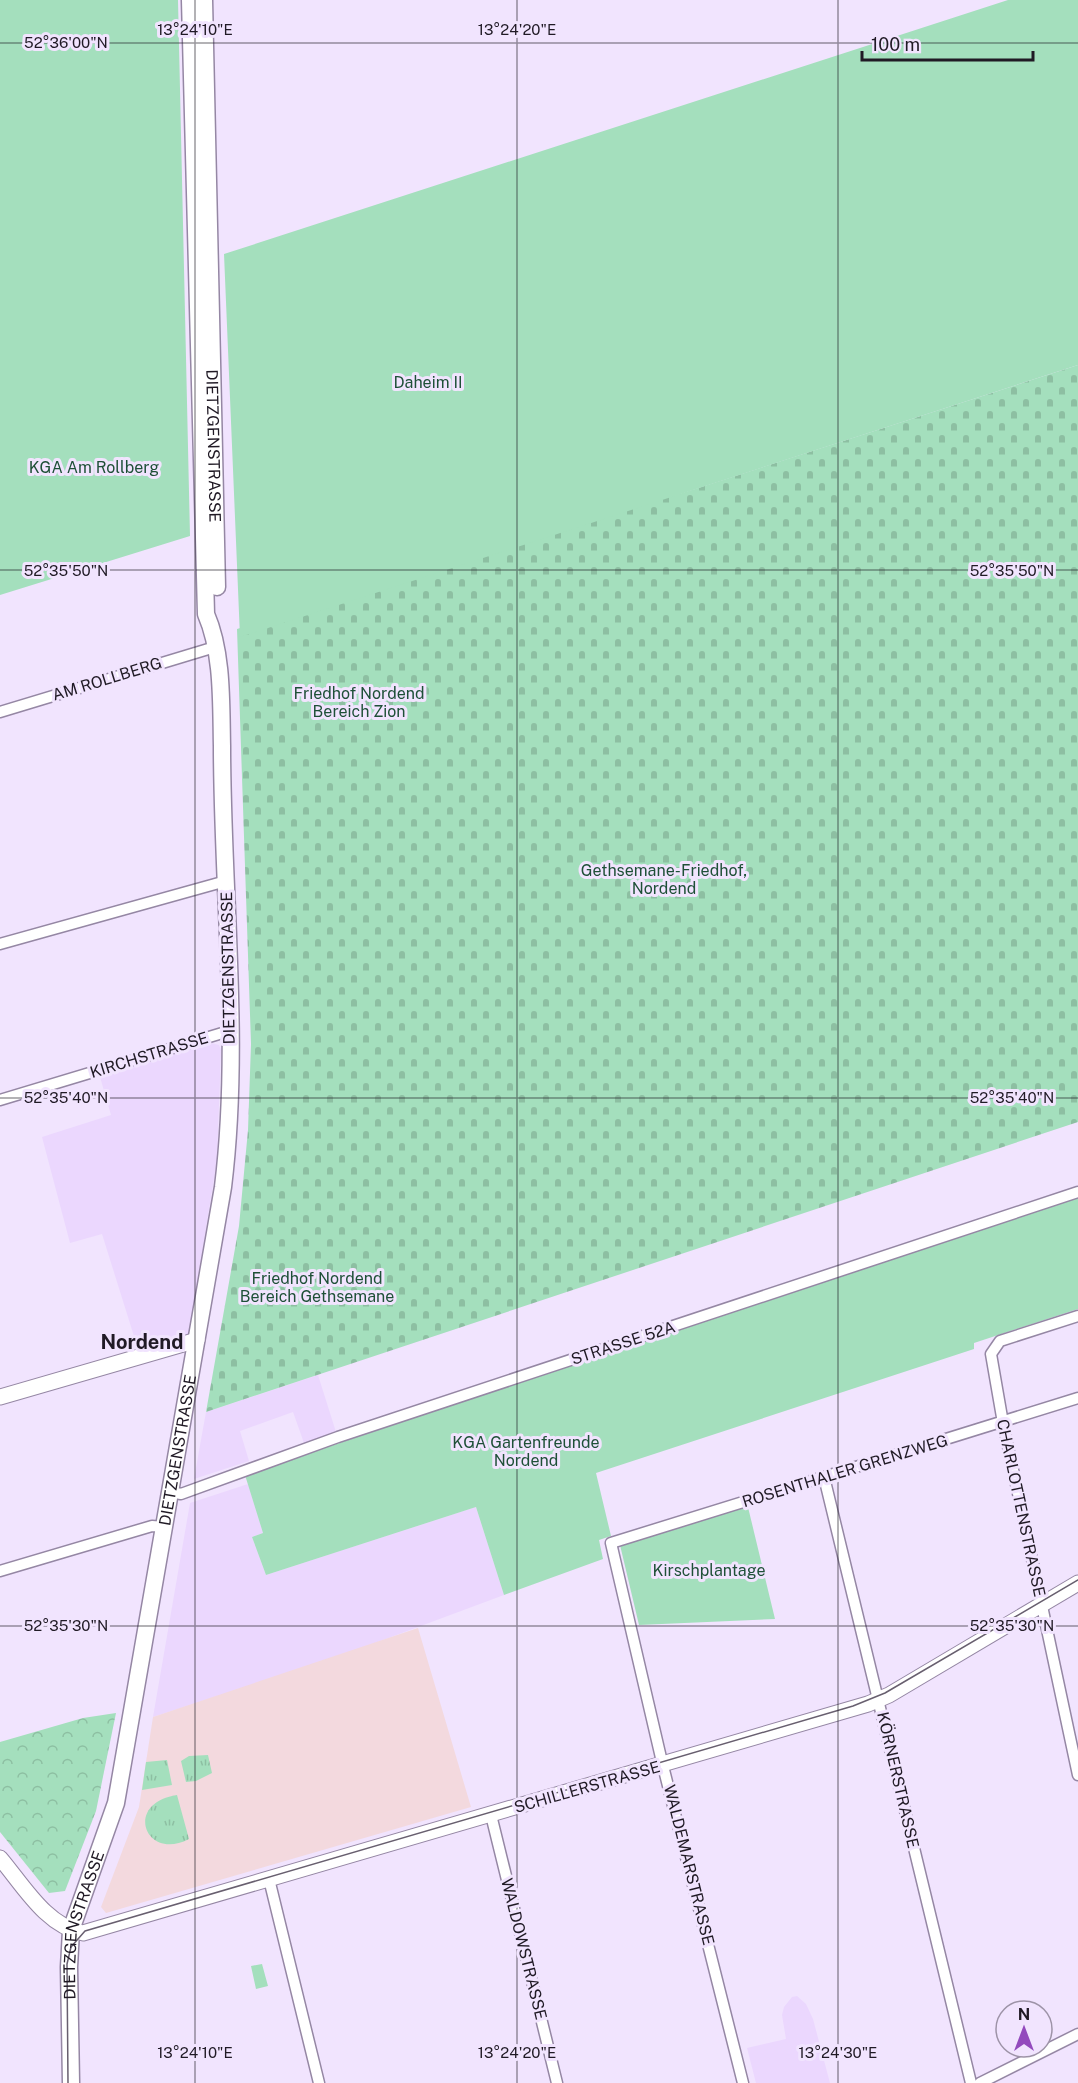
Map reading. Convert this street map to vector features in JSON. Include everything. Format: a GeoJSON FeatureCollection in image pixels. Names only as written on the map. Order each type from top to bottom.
{"type":"FeatureCollection","features":[{"type":"Feature","properties":{"kind":"main road","name":"DIETZGENSTRASSE"},"geometry":{"type":"LineString","coordinates":[[190,0],[204,261]]}},
{"type":"Feature","properties":{"kind":"main road","name":"DIETZGENSTRASSE"},"geometry":{"type":"LineString","coordinates":[[71,2083],[69,1967],[71,1930],[116,1803],[225,1169],[229,1031],[220,698],[213,629],[206,614],[204,0]]}},
{"type":"Feature","properties":{"kind":"street","name":"AM ROLLBERG"},"geometry":{"type":"LineString","coordinates":[[0,712],[215,647]]}},
{"type":"Feature","properties":{"kind":"street"},"geometry":{"type":"LineString","coordinates":[[0,944],[226,881]]}},
{"type":"Feature","properties":{"kind":"street","name":"KIRCHSTRASSE"},"geometry":{"type":"LineString","coordinates":[[0,1100],[229,1031]]}},
{"type":"Feature","properties":{"kind":"street","name":"STRASSE 52A"},"geometry":{"type":"LineString","coordinates":[[170,1492],[181,1494],[338,1437],[1078,1192]]}},
{"type":"Feature","properties":{"kind":"street","name":"CHARLOTTENSTRASSE"},"geometry":{"type":"LineString","coordinates":[[1078,1316],[1000,1341],[993,1347],[991,1357],[1078,1775]]}},
{"type":"Feature","properties":{"kind":"street"},"geometry":{"type":"LineString","coordinates":[[0,1397],[196,1340]]}},
{"type":"Feature","properties":{"kind":"street","name":"ROSENTHALER GRENZWEG"},"geometry":{"type":"LineString","coordinates":[[611,1543],[1078,1398]]}},
{"type":"Feature","properties":{"kind":"street","name":"KÖRNERSTRASSE"},"geometry":{"type":"LineString","coordinates":[[824,1477],[971,2083]]}},
{"type":"Feature","properties":{"kind":"street"},"geometry":{"type":"LineString","coordinates":[[0,1572],[152,1526],[164,1527]]}},
{"type":"Feature","properties":{"kind":"street","name":"WALDEMARSTRASSE"},"geometry":{"type":"LineString","coordinates":[[611,1543],[663,1765],[668,1775],[743,2083]]}},
{"type":"Feature","properties":{"kind":"street","name":"SCHILLERSTRASSE"},"geometry":{"type":"LineString","coordinates":[[71,1930],[83,1933],[879,1700],[1078,1583]]}},
{"type":"Feature","properties":{"kind":"street","name":"WALDOWSTRASSE"},"geometry":{"type":"LineString","coordinates":[[491,1815],[557,2083]]}},
{"type":"Feature","properties":{"kind":"street"},"geometry":{"type":"LineString","coordinates":[[0,1858],[53,1920],[71,1930]]}},
{"type":"Feature","properties":{"kind":"street"},"geometry":{"type":"LineString","coordinates":[[269,1879],[319,2083]]}},
{"type":"Feature","properties":{"kind":"street"},"geometry":{"type":"LineString","coordinates":[[980,2083],[1078,2034]]}},
{"type":"Feature","properties":{"kind":"shaded area"},"geometry":{"type":"Polygon","coordinates":[[[211,1043],[219,1045],[221,1050],[217,1160],[189,1334],[138,1349],[102,1234],[70,1243],[42,1137],[111,1115],[100,1077],[211,1043]]]}},
{"type":"Feature","properties":{"kind":"shaded area"},"geometry":{"type":"Polygon","coordinates":[[[318,1375],[336,1432],[304,1443],[293,1412],[240,1431],[249,1461],[194,1479],[206,1412],[318,1375]]]}},
{"type":"Feature","properties":{"kind":"shaded area"},"geometry":{"type":"Polygon","coordinates":[[[248,1484],[263,1533],[252,1537],[266,1575],[476,1507],[504,1595],[324,1662],[153,1717],[190,1503],[248,1484]]]}},
{"type":"Feature","properties":{"kind":"shaded area"},"geometry":{"type":"Polygon","coordinates":[[[418,1628],[471,1807],[106,1913],[101,1907],[139,1807],[153,1717],[418,1628]]]}},
{"type":"Feature","properties":{"kind":"shaded area"},"geometry":{"type":"Polygon","coordinates":[[[797,1996],[806,2004],[813,2019],[830,2083],[756,2083],[747,2048],[786,2039],[782,2015],[784,2007],[792,1997],[797,1996]]]}},
{"type":"Feature","properties":{"kind":"green space","name":"KGA Am Rollberg"},"geometry":{"type":"Polygon","coordinates":[[[0,0],[178,0],[190,536],[0,595],[0,0]]]}},
{"type":"Feature","properties":{"kind":"green space","name":"Daheim II"},"geometry":{"type":"Polygon","coordinates":[[[1008,0],[1078,0],[1078,365],[240,637],[224,254],[1008,0]]]}},
{"type":"Feature","properties":{"kind":"green space","name":"Gethsemane-Friedhof, Nordend"},"geometry":{"type":"Polygon","coordinates":[[[1078,365],[1078,1122],[206,1412],[239,1226],[248,1130],[251,1044],[237,629],[695,489],[1078,365]]]}},
{"type":"Feature","properties":{"kind":"green space","name":"KGA Gartenfreunde Nordend"},"geometry":{"type":"Polygon","coordinates":[[[1078,1192],[1078,1309],[974,1343],[974,1349],[596,1473],[611,1536],[599,1540],[603,1559],[504,1595],[476,1507],[266,1575],[252,1537],[263,1533],[245,1475],[1078,1192]]]}},
{"type":"Feature","properties":{"kind":"green space","name":"Kirschplantage"},"geometry":{"type":"Polygon","coordinates":[[[747,1503],[775,1619],[639,1625],[620,1545],[747,1503]]]}},
{"type":"Feature","properties":{"kind":"green space"},"geometry":{"type":"Polygon","coordinates":[[[116,1713],[96,1811],[65,1891],[49,1893],[0,1832],[0,1742],[83,1718],[116,1713]]]}},
{"type":"Feature","properties":{"kind":"green space"},"geometry":{"type":"Polygon","coordinates":[[[208,1755],[212,1773],[196,1781],[186,1782],[181,1761],[189,1756],[208,1755]]]}},
{"type":"Feature","properties":{"kind":"green space"},"geometry":{"type":"Polygon","coordinates":[[[167,1760],[172,1785],[142,1790],[146,1762],[167,1760]]]}},
{"type":"Feature","properties":{"kind":"green space"},"geometry":{"type":"Polygon","coordinates":[[[177,1795],[189,1839],[174,1844],[161,1843],[146,1829],[145,1819],[150,1808],[160,1800],[177,1795]]]}},
{"type":"Feature","properties":{"kind":"green space"},"geometry":{"type":"Polygon","coordinates":[[[262,1964],[268,1986],[256,1989],[251,1966],[262,1964]]]}},
{"type":"Feature","properties":{"kind":"tram line"},"geometry":{"type":"LineString","coordinates":[[68,2083],[67,1964],[71,1947],[85,1931],[853,1706],[885,1693],[1078,1580]]}},
{"type":"Feature","properties":{"kind":"district","name":"Nordend"},"geometry":{"type":"Point","coordinates":[142,1342]}},
{"type":"Feature","properties":{"kind":"park label","name":"Friedhof Nordend Bereich Zion"},"geometry":{"type":"Point","coordinates":[359,702]}},
{"type":"Feature","properties":{"kind":"park label","name":"Friedhof Nordend Bereich Gethsemane"},"geometry":{"type":"Point","coordinates":[317,1287]}}]}
